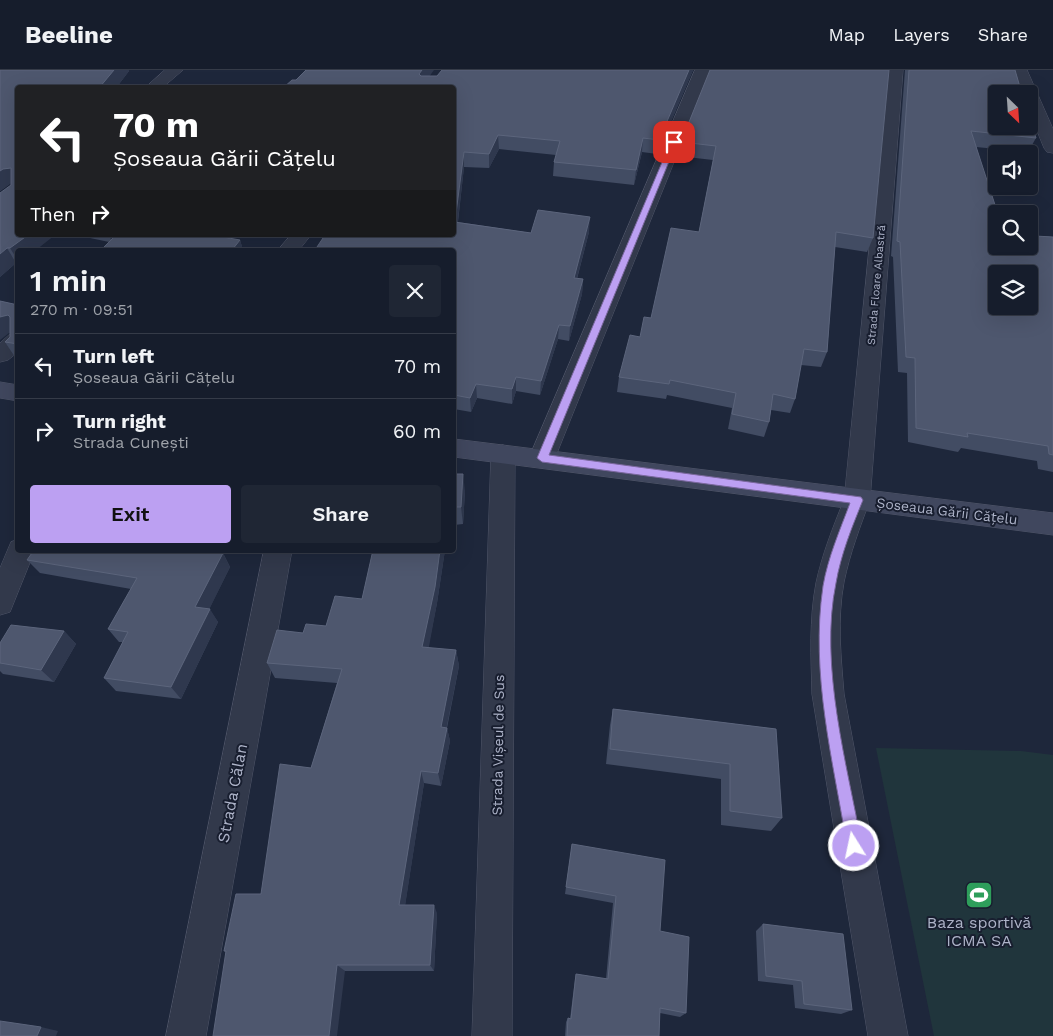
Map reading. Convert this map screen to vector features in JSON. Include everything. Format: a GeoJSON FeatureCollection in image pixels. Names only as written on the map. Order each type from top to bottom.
{"type":"FeatureCollection","features":[{"type":"Feature","properties":{"kind":"main road"},"geometry":{"type":"LineString","coordinates":[[0,390],[15,392]]}},
{"type":"Feature","properties":{"kind":"main road","name":"Șoseaua Gării Cățelu"},"geometry":{"type":"LineString","coordinates":[[456,448],[1053,524]]}},
{"type":"Feature","properties":{"kind":"street"},"geometry":{"type":"LineString","coordinates":[[156,85],[176,70]]}},
{"type":"Feature","properties":{"kind":"street"},"geometry":{"type":"LineString","coordinates":[[542,458],[703,70]]}},
{"type":"Feature","properties":{"kind":"street","name":"Strada Floare Albastră"},"geometry":{"type":"LineString","coordinates":[[888,1036],[828,694],[826,617],[830,584],[840,544],[857,500],[895,70]]}},
{"type":"Feature","properties":{"kind":"street"},"geometry":{"type":"LineString","coordinates":[[1019,70],[1053,148]]}},
{"type":"Feature","properties":{"kind":"street"},"geometry":{"type":"LineString","coordinates":[[290,248],[299,237]]}},
{"type":"Feature","properties":{"kind":"street"},"geometry":{"type":"LineString","coordinates":[[0,355],[15,342]]}},
{"type":"Feature","properties":{"kind":"street","name":"Strada Vișeul de Sus"},"geometry":{"type":"LineString","coordinates":[[492,1036],[503,454]]}},
{"type":"Feature","properties":{"kind":"street"},"geometry":{"type":"LineString","coordinates":[[0,604],[20,553]]}},
{"type":"Feature","properties":{"kind":"street","name":"Strada Călan"},"geometry":{"type":"LineString","coordinates":[[186,1036],[277,553]]}},
{"type":"Feature","properties":{"kind":"shaded area","name":"Baza sportivă ICMA SA"},"geometry":{"type":"Polygon","coordinates":[[[876,748],[1021,751],[1053,755],[1053,1036],[934,1036],[876,748]]]}},
{"type":"Feature","properties":{"kind":"building"},"geometry":{"type":"Polygon","coordinates":[[[0,70],[114,70],[102,85],[15,85],[15,237],[25,237],[0,254],[0,193],[11,185],[11,168],[0,171],[0,70]]]}},
{"type":"Feature","properties":{"kind":"building"},"geometry":{"type":"Polygon","coordinates":[[[306,70],[422,70],[419,74],[421,76],[437,76],[442,70],[689,70],[659,140],[643,138],[636,170],[554,162],[560,141],[498,135],[489,154],[464,152],[456,213],[456,85],[286,85],[292,80],[296,80],[306,70]]]}},
{"type":"Feature","properties":{"kind":"building"},"geometry":{"type":"Polygon","coordinates":[[[710,70],[889,70],[873,238],[836,232],[827,352],[804,349],[795,399],[773,394],[769,422],[732,414],[736,393],[670,380],[669,384],[619,377],[630,335],[640,337],[644,317],[651,318],[671,228],[699,232],[716,146],[681,142],[710,70]]]}},
{"type":"Feature","properties":{"kind":"building"},"geometry":{"type":"Polygon","coordinates":[[[909,70],[1015,70],[1019,85],[988,85],[988,133],[971,131],[988,183],[988,195],[992,195],[995,205],[988,205],[988,255],[1038,255],[1038,236],[1053,237],[1053,455],[1049,454],[1048,446],[967,433],[968,437],[916,428],[915,358],[906,357],[900,242],[897,241],[909,70]]]}},
{"type":"Feature","properties":{"kind":"building"},"geometry":{"type":"Polygon","coordinates":[[[1008,135],[1035,135],[1036,138],[1008,135]]]}},
{"type":"Feature","properties":{"kind":"building"},"geometry":{"type":"Polygon","coordinates":[[[538,210],[590,217],[574,278],[583,279],[570,326],[559,325],[541,381],[516,377],[512,389],[476,384],[470,398],[456,395],[456,248],[316,248],[324,237],[456,237],[456,222],[531,233],[538,210]]]}},
{"type":"Feature","properties":{"kind":"building"},"geometry":{"type":"Polygon","coordinates":[[[114,237],[223,237],[240,240],[234,248],[103,248],[114,237]]]}},
{"type":"Feature","properties":{"kind":"building"},"geometry":{"type":"Polygon","coordinates":[[[0,301],[15,304],[15,344],[5,342],[10,337],[10,317],[8,315],[0,317],[0,301]]]}},
{"type":"Feature","properties":{"kind":"building"},"geometry":{"type":"Polygon","coordinates":[[[456,474],[463,474],[461,507],[456,507],[456,474]]]}},
{"type":"Feature","properties":{"kind":"building"},"geometry":{"type":"Polygon","coordinates":[[[32,553],[223,553],[195,607],[210,609],[171,687],[104,678],[128,632],[108,629],[137,578],[27,560],[32,553]]]}},
{"type":"Feature","properties":{"kind":"building"},"geometry":{"type":"Polygon","coordinates":[[[372,553],[440,553],[435,587],[422,647],[456,650],[441,727],[447,728],[438,773],[421,771],[399,905],[434,905],[430,965],[337,965],[329,1036],[213,1036],[226,951],[224,951],[236,894],[261,894],[280,764],[311,768],[342,669],[267,663],[277,630],[303,633],[306,624],[326,626],[335,596],[362,599],[372,553]]]}},
{"type":"Feature","properties":{"kind":"building"},"geometry":{"type":"Polygon","coordinates":[[[11,625],[64,631],[41,670],[0,663],[0,643],[11,625]]]}},
{"type":"Feature","properties":{"kind":"building"},"geometry":{"type":"Polygon","coordinates":[[[613,709],[776,729],[782,818],[730,811],[730,764],[610,749],[613,709]]]}},
{"type":"Feature","properties":{"kind":"building"},"geometry":{"type":"Polygon","coordinates":[[[572,844],[665,860],[660,931],[689,937],[686,1013],[660,1008],[659,1036],[567,1036],[568,1018],[571,1019],[576,974],[608,979],[616,896],[566,887],[572,844]]]}},
{"type":"Feature","properties":{"kind":"building"},"geometry":{"type":"Polygon","coordinates":[[[763,924],[843,934],[852,1010],[804,1004],[802,981],[766,976],[763,924]]]}},
{"type":"Feature","properties":{"kind":"building"},"geometry":{"type":"Polygon","coordinates":[[[0,1021],[41,1027],[37,1036],[0,1036],[0,1021]]]}},
{"type":"Feature","properties":{"kind":"place","name":"Baza sportivă ICMA SA"},"geometry":{"type":"Point","coordinates":[979,895]}},
{"type":"Feature","properties":{"kind":"route"},"geometry":{"type":"LineString","coordinates":[[674,142],[542,458],[857,500],[840,544],[830,584],[826,617],[825,652],[828,694],[854,846]]}}]}
